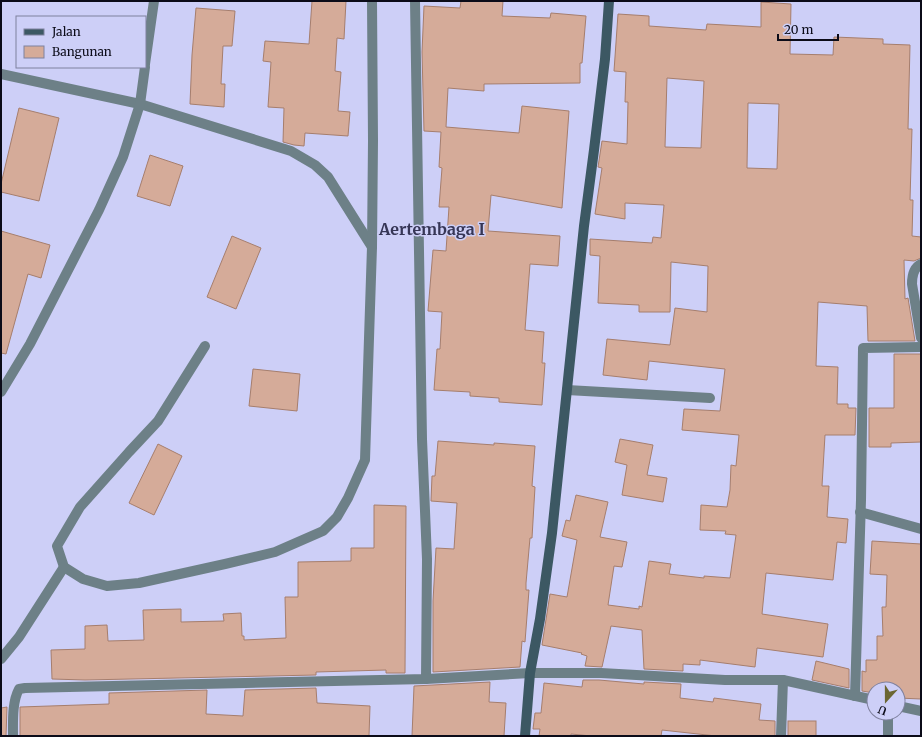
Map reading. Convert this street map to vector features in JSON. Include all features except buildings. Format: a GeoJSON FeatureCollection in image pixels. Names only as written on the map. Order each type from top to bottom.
{"type":"FeatureCollection","features":[{"type":"Feature","properties":{"kind":"street"},"geometry":{"type":"LineString","coordinates":[[146,57],[154,1]]}},
{"type":"Feature","properties":{"kind":"street"},"geometry":{"type":"LineString","coordinates":[[205,346],[158,421],[128,452],[80,507],[57,546],[64,567],[83,579],[106,586],[139,583],[275,552],[324,531],[337,517],[348,498],[365,460],[372,247],[372,1]]}},
{"type":"Feature","properties":{"kind":"street"},"geometry":{"type":"LineString","coordinates":[[415,1],[422,440],[427,559],[426,679]]}},
{"type":"Feature","properties":{"kind":"street"},"geometry":{"type":"LineString","coordinates":[[525,736],[530,673],[540,619],[551,541],[584,226],[604,66],[609,1]]}},
{"type":"Feature","properties":{"kind":"street"},"geometry":{"type":"LineString","coordinates":[[1,392],[30,344],[99,210],[123,157],[140,104],[145,68]]}},
{"type":"Feature","properties":{"kind":"street"},"geometry":{"type":"LineString","coordinates":[[1,74],[140,104],[291,151],[315,165],[328,177],[372,247]]}},
{"type":"Feature","properties":{"kind":"street"},"geometry":{"type":"LineString","coordinates":[[921,264],[915,269],[912,277],[912,284],[921,338]]}},
{"type":"Feature","properties":{"kind":"street"},"geometry":{"type":"LineString","coordinates":[[855,696],[863,348],[921,347]]}},
{"type":"Feature","properties":{"kind":"street"},"geometry":{"type":"LineString","coordinates":[[567,390],[710,398]]}},
{"type":"Feature","properties":{"kind":"street"},"geometry":{"type":"LineString","coordinates":[[860,512],[921,529]]}},
{"type":"Feature","properties":{"kind":"street"},"geometry":{"type":"LineString","coordinates":[[1,659],[19,637],[64,567]]}},
{"type":"Feature","properties":{"kind":"street"},"geometry":{"type":"LineString","coordinates":[[13,736],[16,694],[19,689],[25,688],[426,679],[530,673],[601,673],[726,680],[783,680],[866,698]]}},
{"type":"Feature","properties":{"kind":"street"},"geometry":{"type":"LineString","coordinates":[[781,736],[783,680]]}},
{"type":"Feature","properties":{"kind":"street"},"geometry":{"type":"LineString","coordinates":[[906,708],[921,711]]}},
{"type":"Feature","properties":{"kind":"street"},"geometry":{"type":"LineString","coordinates":[[888,721],[888,736]]}},
{"type":"Feature","properties":{"kind":"district","name":"Aertembaga I"},"geometry":{"type":"Point","coordinates":[432,229]}}]}
